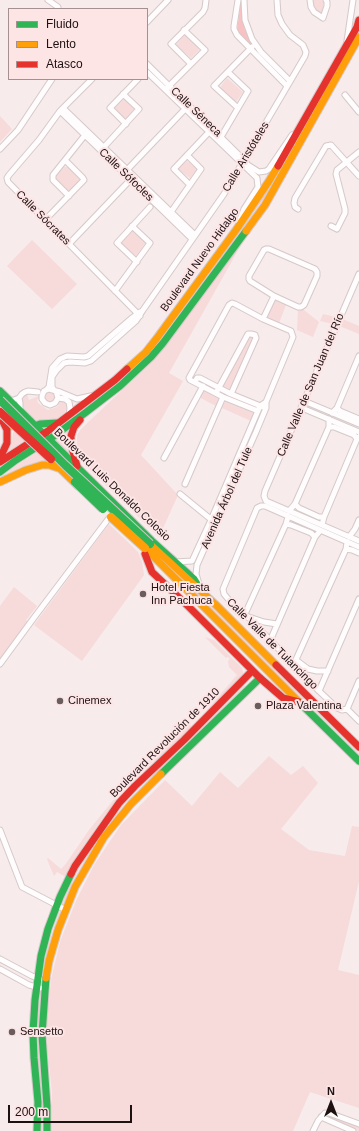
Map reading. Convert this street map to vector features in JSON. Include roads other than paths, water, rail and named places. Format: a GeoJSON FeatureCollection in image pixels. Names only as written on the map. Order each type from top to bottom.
{"type":"FeatureCollection","features":[{"type":"Feature","properties":{"kind":"main road","name":"Boulevard Nuevo Hidalgo"},"geometry":{"type":"LineString","coordinates":[[0,472],[40,440],[59,422],[115,380],[146,352],[236,230],[269,181],[357,27],[359,20]]}},
{"type":"Feature","properties":{"kind":"main road","name":"Boulevard Nuevo Hidalgo"},"geometry":{"type":"LineString","coordinates":[[0,462],[40,440],[54,436],[120,386],[151,357],[163,343],[265,204],[359,37]]}},
{"type":"Feature","properties":{"kind":"main road","name":"Boulevard Luis Donaldo Colosio"},"geometry":{"type":"LineString","coordinates":[[0,391],[35,426],[40,440],[109,518],[207,596]]}},
{"type":"Feature","properties":{"kind":"main road","name":"Boulevard Luis Donaldo Colosio"},"geometry":{"type":"LineString","coordinates":[[0,400],[118,515],[147,549]]}},
{"type":"Feature","properties":{"kind":"main road"},"geometry":{"type":"LineString","coordinates":[[0,405],[27,425],[40,440]]}},
{"type":"Feature","properties":{"kind":"main road","name":"Boulevard Luis Donaldo Colosio"},"geometry":{"type":"LineString","coordinates":[[0,412],[147,549],[220,624],[359,761]]}},
{"type":"Feature","properties":{"kind":"main road"},"geometry":{"type":"LineString","coordinates":[[76,466],[71,444],[71,436],[74,427],[85,413]]}},
{"type":"Feature","properties":{"kind":"main road"},"geometry":{"type":"LineString","coordinates":[[0,418],[4,424],[7,436],[6,447],[0,458]]}},
{"type":"Feature","properties":{"kind":"main road","name":"Boulevard Luis Donaldo Colosio"},"geometry":{"type":"LineString","coordinates":[[0,418],[40,440],[76,466],[152,541],[194,579],[207,596],[359,747]]}},
{"type":"Feature","properties":{"kind":"main road"},"geometry":{"type":"LineString","coordinates":[[35,426],[59,422]]}},
{"type":"Feature","properties":{"kind":"main road"},"geometry":{"type":"LineString","coordinates":[[0,482],[26,470],[42,465],[63,467],[68,461],[76,466]]}},
{"type":"Feature","properties":{"kind":"main road"},"geometry":{"type":"LineString","coordinates":[[147,549],[152,572],[252,671],[283,698],[300,703]]}},
{"type":"Feature","properties":{"kind":"main road"},"geometry":{"type":"LineString","coordinates":[[220,624],[223,636],[252,665],[252,671]]}},
{"type":"Feature","properties":{"kind":"main road","name":"Boulevard Revolución de 1910"},"geometry":{"type":"LineString","coordinates":[[42,979],[75,887],[95,844],[119,803],[252,671]]}},
{"type":"Feature","properties":{"kind":"main road","name":"Boulevard Revolución de 1910"},"geometry":{"type":"LineString","coordinates":[[37,1131],[38,1102],[34,1058],[33,1013],[42,979],[48,929],[56,906],[75,866],[95,844],[104,837],[131,804],[260,678]]}},
{"type":"Feature","properties":{"kind":"main road","name":"Boulevard Revolución de 1910"},"geometry":{"type":"LineString","coordinates":[[40,988],[47,1106],[47,1131]]}},
{"type":"Feature","properties":{"kind":"street"},"geometry":{"type":"LineString","coordinates":[[48,0],[58,8]]}},
{"type":"Feature","properties":{"kind":"street"},"geometry":{"type":"LineString","coordinates":[[148,21],[168,0]]}},
{"type":"Feature","properties":{"kind":"street"},"geometry":{"type":"LineString","coordinates":[[191,64],[171,44],[203,12],[206,0]]}},
{"type":"Feature","properties":{"kind":"street"},"geometry":{"type":"LineString","coordinates":[[238,0],[234,29],[237,36],[289,84]]}},
{"type":"Feature","properties":{"kind":"street"},"geometry":{"type":"LineString","coordinates":[[244,0],[244,13],[247,27],[255,45],[289,84]]}},
{"type":"Feature","properties":{"kind":"street","name":"Calle Aristóteles"},"geometry":{"type":"LineString","coordinates":[[55,391],[52,387],[52,377],[60,367],[68,362],[85,363],[91,361],[136,321],[142,310],[224,194],[305,56],[306,52],[303,45],[285,29],[278,15],[277,0]]}},
{"type":"Feature","properties":{"kind":"street"},"geometry":{"type":"LineString","coordinates":[[310,0],[311,7],[314,12],[323,18],[327,6],[326,0]]}},
{"type":"Feature","properties":{"kind":"street"},"geometry":{"type":"LineString","coordinates":[[346,46],[353,0]]}},
{"type":"Feature","properties":{"kind":"street"},"geometry":{"type":"LineString","coordinates":[[167,88],[205,50],[184,30]]}},
{"type":"Feature","properties":{"kind":"street"},"geometry":{"type":"LineString","coordinates":[[238,108],[214,86],[255,45]]}},
{"type":"Feature","properties":{"kind":"street","name":"Calle Séneca"},"geometry":{"type":"LineString","coordinates":[[148,65],[167,88],[243,162]]}},
{"type":"Feature","properties":{"kind":"street"},"geometry":{"type":"LineString","coordinates":[[220,137],[248,91],[228,72]]}},
{"type":"Feature","properties":{"kind":"street","name":"Calle Séneca"},"geometry":{"type":"LineString","coordinates":[[148,73],[167,88]]}},
{"type":"Feature","properties":{"kind":"street"},"geometry":{"type":"LineString","coordinates":[[0,149],[18,130],[51,80]]}},
{"type":"Feature","properties":{"kind":"street","name":"Calle Sócrates"},"geometry":{"type":"LineString","coordinates":[[91,80],[62,109],[39,140],[7,178],[8,182],[139,315]]}},
{"type":"Feature","properties":{"kind":"street"},"geometry":{"type":"LineString","coordinates":[[126,124],[110,108],[137,80]]}},
{"type":"Feature","properties":{"kind":"street"},"geometry":{"type":"LineString","coordinates":[[104,147],[139,110],[123,94]]}},
{"type":"Feature","properties":{"kind":"street"},"geometry":{"type":"LineString","coordinates":[[345,96],[359,112]]}},
{"type":"Feature","properties":{"kind":"street"},"geometry":{"type":"LineString","coordinates":[[126,171],[187,108]]}},
{"type":"Feature","properties":{"kind":"street","name":"Calle Sófocles"},"geometry":{"type":"LineString","coordinates":[[62,109],[85,135],[126,171]]}},
{"type":"Feature","properties":{"kind":"street","name":"Calle Sófocles"},"geometry":{"type":"LineString","coordinates":[[62,109],[104,147],[132,178],[194,237]]}},
{"type":"Feature","properties":{"kind":"street"},"geometry":{"type":"LineString","coordinates":[[252,170],[259,172],[269,169],[288,140],[301,125]]}},
{"type":"Feature","properties":{"kind":"street"},"geometry":{"type":"LineString","coordinates":[[190,185],[174,169],[210,131]]}},
{"type":"Feature","properties":{"kind":"street","name":"Calle Séneca"},"geometry":{"type":"LineString","coordinates":[[210,131],[220,137],[243,162]]}},
{"type":"Feature","properties":{"kind":"street"},"geometry":{"type":"LineString","coordinates":[[69,196],[53,180],[53,175],[85,135]]}},
{"type":"Feature","properties":{"kind":"street"},"geometry":{"type":"LineString","coordinates":[[298,209],[295,207],[295,198],[326,146],[331,145],[359,176]]}},
{"type":"Feature","properties":{"kind":"street"},"geometry":{"type":"LineString","coordinates":[[331,226],[337,228],[345,213],[336,174],[337,170],[359,152]]}},
{"type":"Feature","properties":{"kind":"street"},"geometry":{"type":"LineString","coordinates":[[171,212],[201,169],[187,155]]}},
{"type":"Feature","properties":{"kind":"street"},"geometry":{"type":"LineString","coordinates":[[45,220],[84,180],[65,160]]}},
{"type":"Feature","properties":{"kind":"street"},"geometry":{"type":"LineString","coordinates":[[236,230],[244,209],[258,186],[257,178],[252,170],[243,162]]}},
{"type":"Feature","properties":{"kind":"street"},"geometry":{"type":"LineString","coordinates":[[68,244],[132,178]]}},
{"type":"Feature","properties":{"kind":"street","name":"Calle Sófocles"},"geometry":{"type":"LineString","coordinates":[[132,178],[171,212],[194,237]]}},
{"type":"Feature","properties":{"kind":"street"},"geometry":{"type":"LineString","coordinates":[[137,262],[117,243],[150,207]]}},
{"type":"Feature","properties":{"kind":"street"},"geometry":{"type":"LineString","coordinates":[[116,291],[150,243],[132,226]]}},
{"type":"Feature","properties":{"kind":"street"},"geometry":{"type":"LineString","coordinates":[[266,249],[315,269],[317,272],[317,276],[304,305],[301,307],[274,296],[249,279],[249,276],[266,249]]}},
{"type":"Feature","properties":{"kind":"street","name":"Calle Valle de San Juan del Río"},"geometry":{"type":"LineString","coordinates":[[289,511],[266,501],[264,496],[265,491],[359,274]]}},
{"type":"Feature","properties":{"kind":"street"},"geometry":{"type":"LineString","coordinates":[[263,319],[274,296]]}},
{"type":"Feature","properties":{"kind":"street"},"geometry":{"type":"LineString","coordinates":[[195,382],[197,378],[200,378],[217,390],[223,397],[259,408],[266,408],[266,402],[293,337],[292,331],[263,319],[235,304],[232,303],[229,305],[189,378],[190,380],[202,386],[217,390],[231,394],[240,401]]}},
{"type":"Feature","properties":{"kind":"street","name":"Calle Aristóteles"},"geometry":{"type":"LineString","coordinates":[[45,390],[49,387],[52,368],[60,359],[67,356],[88,356],[139,315]]}},
{"type":"Feature","properties":{"kind":"street"},"geometry":{"type":"LineString","coordinates":[[217,390],[248,334],[251,334],[256,338],[231,394]]}},
{"type":"Feature","properties":{"kind":"street"},"geometry":{"type":"LineString","coordinates":[[332,413],[337,408],[359,356]]}},
{"type":"Feature","properties":{"kind":"street"},"geometry":{"type":"LineString","coordinates":[[164,458],[202,386]]}},
{"type":"Feature","properties":{"kind":"street"},"geometry":{"type":"LineString","coordinates":[[10,401],[19,398],[28,390],[38,392],[45,390],[55,391],[77,399],[97,394]]}},
{"type":"Feature","properties":{"kind":"street"},"geometry":{"type":"LineString","coordinates":[[42,399],[45,390]]}},
{"type":"Feature","properties":{"kind":"street"},"geometry":{"type":"LineString","coordinates":[[55,391],[58,398]]}},
{"type":"Feature","properties":{"kind":"street"},"geometry":{"type":"LineString","coordinates":[[38,392],[45,403],[50,405],[55,403],[58,398]]}},
{"type":"Feature","properties":{"kind":"street"},"geometry":{"type":"LineString","coordinates":[[185,484],[223,397]]}},
{"type":"Feature","properties":{"kind":"street"},"geometry":{"type":"LineString","coordinates":[[19,398],[20,411]]}},
{"type":"Feature","properties":{"kind":"street"},"geometry":{"type":"LineString","coordinates":[[58,398],[65,399],[69,402],[69,416]]}},
{"type":"Feature","properties":{"kind":"street"},"geometry":{"type":"LineString","coordinates":[[259,408],[266,402]]}},
{"type":"Feature","properties":{"kind":"street"},"geometry":{"type":"LineString","coordinates":[[304,402],[359,424]]}},
{"type":"Feature","properties":{"kind":"street","name":"Avenida Árbol del Tule"},"geometry":{"type":"LineString","coordinates":[[175,562],[192,560],[211,520],[259,408]]}},
{"type":"Feature","properties":{"kind":"street","name":"Avenida Árbol del Tule"},"geometry":{"type":"LineString","coordinates":[[197,565],[266,408]]}},
{"type":"Feature","properties":{"kind":"street"},"geometry":{"type":"LineString","coordinates":[[302,408],[359,432]]}},
{"type":"Feature","properties":{"kind":"street"},"geometry":{"type":"LineString","coordinates":[[337,408],[340,411],[359,419]]}},
{"type":"Feature","properties":{"kind":"street"},"geometry":{"type":"LineString","coordinates":[[329,419],[329,427],[295,504],[289,511],[322,525],[348,539],[359,547]]}},
{"type":"Feature","properties":{"kind":"street"},"geometry":{"type":"LineString","coordinates":[[346,426],[348,420]]}},
{"type":"Feature","properties":{"kind":"street"},"geometry":{"type":"LineString","coordinates":[[322,525],[324,517],[358,438],[334,427],[329,427]]}},
{"type":"Feature","properties":{"kind":"street"},"geometry":{"type":"LineString","coordinates":[[180,494],[216,523]]}},
{"type":"Feature","properties":{"kind":"street"},"geometry":{"type":"LineString","coordinates":[[295,504],[305,511],[319,517],[324,517]]}},
{"type":"Feature","properties":{"kind":"street","name":"Calle Valle de Tulancingo"},"geometry":{"type":"LineString","coordinates":[[288,517],[264,506],[257,508],[223,589],[224,594],[234,606],[246,615],[270,641],[295,662],[337,708],[342,710],[347,709],[359,721]]}},
{"type":"Feature","properties":{"kind":"street"},"geometry":{"type":"LineString","coordinates":[[277,624],[264,622],[246,615],[288,517],[320,531],[359,541]]}},
{"type":"Feature","properties":{"kind":"street"},"geometry":{"type":"LineString","coordinates":[[0,664],[109,518]]}},
{"type":"Feature","properties":{"kind":"street"},"geometry":{"type":"LineString","coordinates":[[304,524],[306,518]]}},
{"type":"Feature","properties":{"kind":"street"},"geometry":{"type":"LineString","coordinates":[[328,671],[316,671],[295,662],[346,549],[348,539],[357,531],[359,520]]}},
{"type":"Feature","properties":{"kind":"street"},"geometry":{"type":"LineString","coordinates":[[286,524],[311,533],[315,537]]}},
{"type":"Feature","properties":{"kind":"street"},"geometry":{"type":"LineString","coordinates":[[208,526],[213,530]]}},
{"type":"Feature","properties":{"kind":"street"},"geometry":{"type":"LineString","coordinates":[[270,641],[315,537],[320,531]]}},
{"type":"Feature","properties":{"kind":"street"},"geometry":{"type":"LineString","coordinates":[[346,549],[359,553]]}},
{"type":"Feature","properties":{"kind":"street"},"geometry":{"type":"LineString","coordinates":[[192,560],[197,565],[196,574],[201,589]]}},
{"type":"Feature","properties":{"kind":"street"},"geometry":{"type":"LineString","coordinates":[[320,691],[359,599]]}},
{"type":"Feature","properties":{"kind":"street"},"geometry":{"type":"LineString","coordinates":[[347,709],[359,681]]}},
{"type":"Feature","properties":{"kind":"street"},"geometry":{"type":"LineString","coordinates":[[0,830],[22,887],[66,910]]}},
{"type":"Feature","properties":{"kind":"street"},"geometry":{"type":"LineString","coordinates":[[0,959],[42,979]]}},
{"type":"Feature","properties":{"kind":"street"},"geometry":{"type":"LineString","coordinates":[[0,969],[29,985],[40,988]]}},
{"type":"Feature","properties":{"kind":"street"},"geometry":{"type":"LineString","coordinates":[[313,1131],[318,1121],[327,1112],[359,1124]]}},
{"type":"Feature","properties":{"kind":"street"},"geometry":{"type":"LineString","coordinates":[[321,1117],[349,1130]]}},
{"type":"Feature","properties":{"kind":"place","name":"Hotel Fiesta Inn Pachuca"},"geometry":{"type":"Point","coordinates":[143,594]}},
{"type":"Feature","properties":{"kind":"place","name":"Cinemex"},"geometry":{"type":"Point","coordinates":[60,701]}},
{"type":"Feature","properties":{"kind":"place","name":"Plaza Valentina"},"geometry":{"type":"Point","coordinates":[258,706]}},
{"type":"Feature","properties":{"kind":"place","name":"Sensetto"},"geometry":{"type":"Point","coordinates":[12,1032]}}]}
